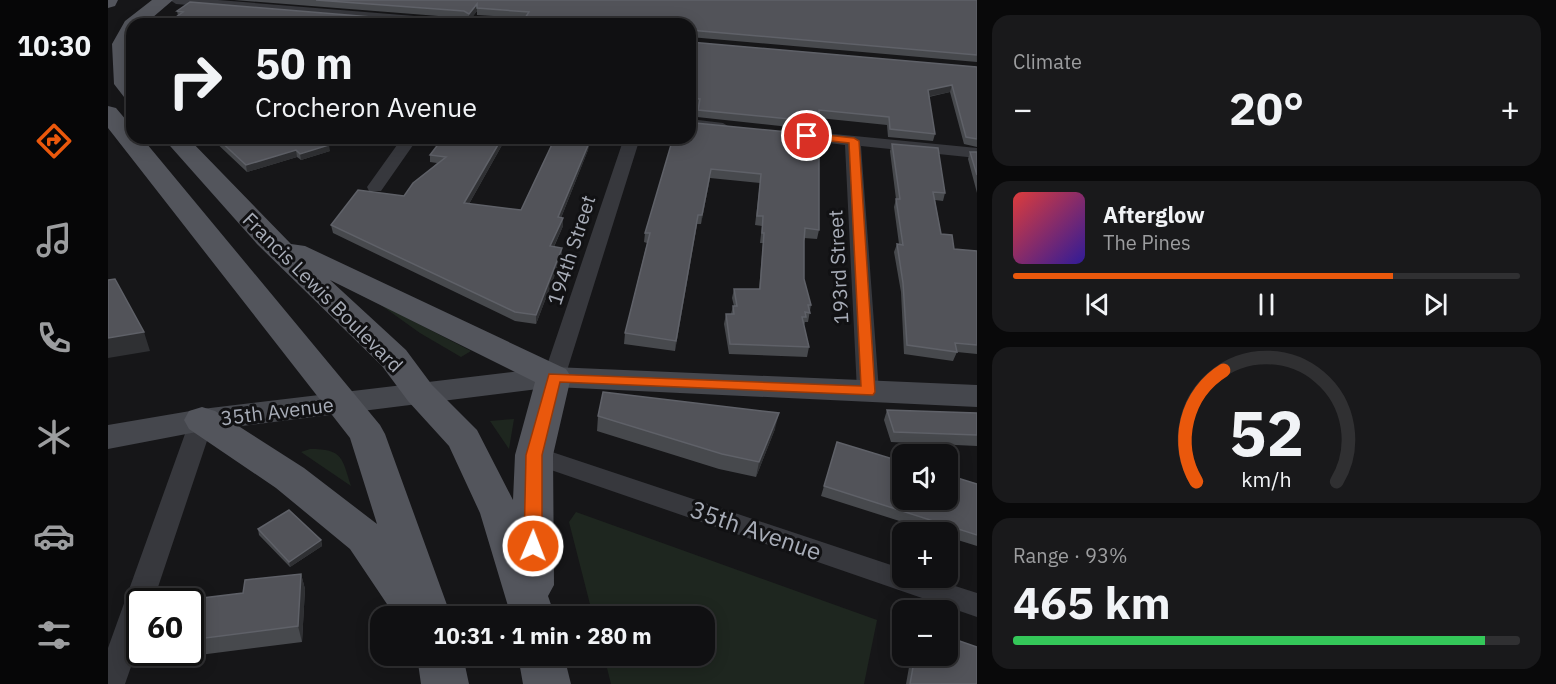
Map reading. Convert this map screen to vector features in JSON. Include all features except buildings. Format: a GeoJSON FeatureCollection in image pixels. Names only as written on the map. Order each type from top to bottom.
{"type":"FeatureCollection","features":[{"type":"Feature","properties":{"kind":"main road"},"geometry":{"type":"LineString","coordinates":[[108,22],[139,0]]}},
{"type":"Feature","properties":{"kind":"main road"},"geometry":{"type":"LineString","coordinates":[[142,18],[164,0]]}},
{"type":"Feature","properties":{"kind":"main road"},"geometry":{"type":"LineString","coordinates":[[126,37],[122,44],[126,60]]}},
{"type":"Feature","properties":{"kind":"main road"},"geometry":{"type":"LineString","coordinates":[[108,113],[126,135]]}},
{"type":"Feature","properties":{"kind":"main road"},"geometry":{"type":"LineString","coordinates":[[134,144],[367,434],[426,606]]}},
{"type":"Feature","properties":{"kind":"main road","name":"Francis Lewis Boulevard"},"geometry":{"type":"LineString","coordinates":[[181,144],[267,238],[394,358],[420,393],[464,439],[500,513],[528,606]]}},
{"type":"Feature","properties":{"kind":"main road"},"geometry":{"type":"LineString","coordinates":[[267,238],[554,377],[534,455],[535,606]]}},
{"type":"Feature","properties":{"kind":"main road"},"geometry":{"type":"LineString","coordinates":[[202,420],[290,478],[365,537],[413,606]]}},
{"type":"Feature","properties":{"kind":"main road"},"geometry":{"type":"LineString","coordinates":[[442,666],[445,684]]}},
{"type":"Feature","properties":{"kind":"main road","name":"Francis Lewis Boulevard"},"geometry":{"type":"LineString","coordinates":[[543,666],[547,684]]}},
{"type":"Feature","properties":{"kind":"street"},"geometry":{"type":"LineString","coordinates":[[176,0],[392,18]]}},
{"type":"Feature","properties":{"kind":"street"},"geometry":{"type":"LineString","coordinates":[[696,125],[737,129]]}},
{"type":"Feature","properties":{"kind":"street"},"geometry":{"type":"LineString","coordinates":[[772,133],[977,153]]}},
{"type":"Feature","properties":{"kind":"street","name":"193rd Street"},"geometry":{"type":"LineString","coordinates":[[854,141],[868,392]]}},
{"type":"Feature","properties":{"kind":"street"},"geometry":{"type":"LineString","coordinates":[[375,187],[406,144]]}},
{"type":"Feature","properties":{"kind":"street","name":"194th Street"},"geometry":{"type":"LineString","coordinates":[[554,377],[630,144]]}},
{"type":"Feature","properties":{"kind":"street","name":"35th Avenue"},"geometry":{"type":"LineString","coordinates":[[108,437],[202,420],[554,377],[977,396]]}},
{"type":"Feature","properties":{"kind":"street"},"geometry":{"type":"LineString","coordinates":[[110,684],[202,420]]}},
{"type":"Feature","properties":{"kind":"street","name":"35th Avenue"},"geometry":{"type":"LineString","coordinates":[[534,455],[977,606]]}},
{"type":"Feature","properties":{"kind":"shaded area"},"geometry":{"type":"Polygon","coordinates":[[[378,303],[471,351],[461,357],[420,333],[378,303]]]}},
{"type":"Feature","properties":{"kind":"shaded area"},"geometry":{"type":"Polygon","coordinates":[[[514,419],[509,449],[490,421],[514,419]]]}},
{"type":"Feature","properties":{"kind":"shaded area"},"geometry":{"type":"Polygon","coordinates":[[[310,449],[335,453],[343,462],[351,486],[301,452],[310,449]]]}},
{"type":"Feature","properties":{"kind":"shaded area"},"geometry":{"type":"Polygon","coordinates":[[[576,512],[877,620],[864,684],[611,684],[606,666],[715,666],[715,606],[590,606],[569,522],[576,512]]]}},
{"type":"Feature","properties":{"kind":"route"},"geometry":{"type":"LineString","coordinates":[[533,546],[534,455],[554,377],[868,392],[854,141],[807,136]]}}]}
